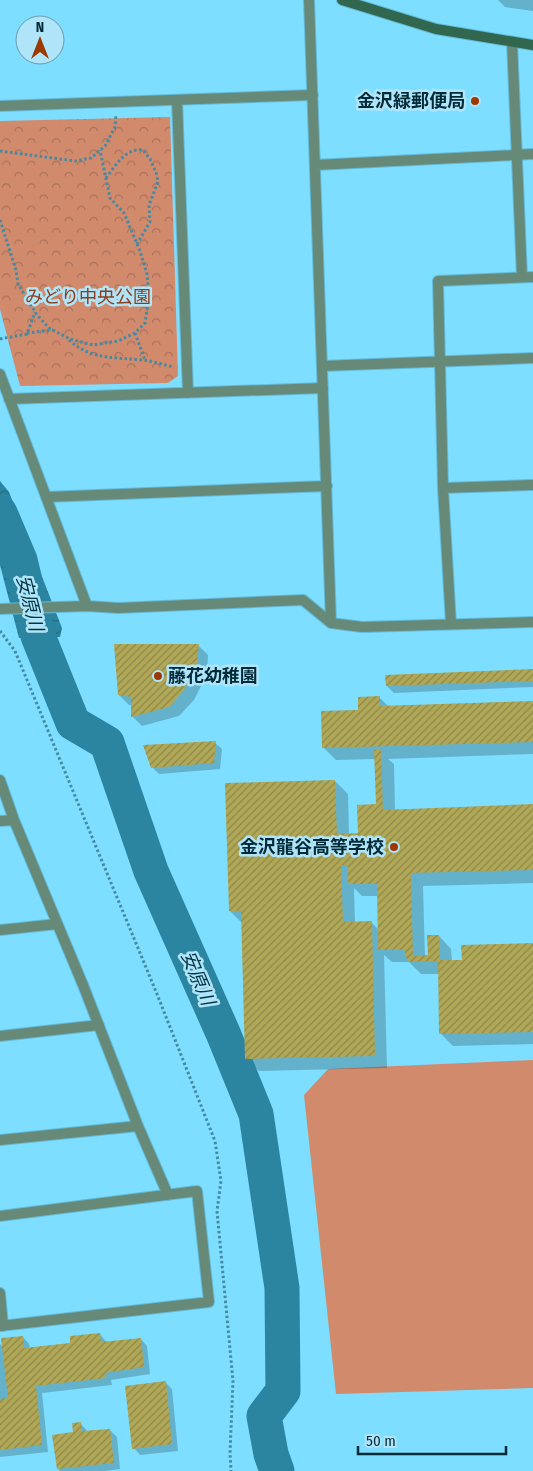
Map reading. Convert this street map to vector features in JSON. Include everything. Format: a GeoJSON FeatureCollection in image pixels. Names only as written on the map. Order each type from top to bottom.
{"type":"FeatureCollection","features":[{"type":"Feature","properties":{"kind":"street"},"geometry":{"type":"LineString","coordinates":[[309,0],[331,623]]}},
{"type":"Feature","properties":{"kind":"street"},"geometry":{"type":"LineString","coordinates":[[342,0],[436,30],[533,46]]}},
{"type":"Feature","properties":{"kind":"street"},"geometry":{"type":"LineString","coordinates":[[451,624],[443,488],[438,281],[528,277],[517,155],[512,42]]}},
{"type":"Feature","properties":{"kind":"street"},"geometry":{"type":"LineString","coordinates":[[0,106],[313,95]]}},
{"type":"Feature","properties":{"kind":"street"},"geometry":{"type":"LineString","coordinates":[[176,100],[188,393]]}},
{"type":"Feature","properties":{"kind":"street"},"geometry":{"type":"LineString","coordinates":[[315,166],[533,154]]}},
{"type":"Feature","properties":{"kind":"street"},"geometry":{"type":"LineString","coordinates":[[322,366],[533,358]]}},
{"type":"Feature","properties":{"kind":"street"},"geometry":{"type":"LineString","coordinates":[[0,374],[87,606]]}},
{"type":"Feature","properties":{"kind":"street"},"geometry":{"type":"LineString","coordinates":[[9,399],[323,388]]}},
{"type":"Feature","properties":{"kind":"street"},"geometry":{"type":"LineString","coordinates":[[443,488],[533,485]]}},
{"type":"Feature","properties":{"kind":"street"},"geometry":{"type":"LineString","coordinates":[[46,497],[327,486]]}},
{"type":"Feature","properties":{"kind":"street"},"geometry":{"type":"LineString","coordinates":[[0,609],[87,606],[118,608],[303,600],[331,623],[362,627],[533,622]]}},
{"type":"Feature","properties":{"kind":"street"},"geometry":{"type":"LineString","coordinates":[[0,780],[14,820],[138,1126],[168,1195]]}},
{"type":"Feature","properties":{"kind":"street"},"geometry":{"type":"LineString","coordinates":[[0,821],[14,820]]}},
{"type":"Feature","properties":{"kind":"street"},"geometry":{"type":"LineString","coordinates":[[0,930],[57,924]]}},
{"type":"Feature","properties":{"kind":"street"},"geometry":{"type":"LineString","coordinates":[[0,1036],[99,1026]]}},
{"type":"Feature","properties":{"kind":"street"},"geometry":{"type":"LineString","coordinates":[[0,1140],[138,1126]]}},
{"type":"Feature","properties":{"kind":"street"},"geometry":{"type":"LineString","coordinates":[[0,1216],[197,1191],[209,1302],[1,1326],[0,1293]]}},
{"type":"Feature","properties":{"kind":"path"},"geometry":{"type":"LineString","coordinates":[[0,151],[75,161],[91,158],[105,146],[115,127],[118,102]]}},
{"type":"Feature","properties":{"kind":"path"},"geometry":{"type":"LineString","coordinates":[[106,178],[126,154],[135,149],[143,150],[150,159],[158,182],[149,205],[150,222],[137,244]]}},
{"type":"Feature","properties":{"kind":"path"},"geometry":{"type":"LineString","coordinates":[[0,220],[16,270],[18,284],[35,312],[49,328],[64,336],[93,345],[118,341],[135,333],[144,323],[148,297],[147,274],[124,213],[110,198],[100,150]]}},
{"type":"Feature","properties":{"kind":"path"},"geometry":{"type":"LineString","coordinates":[[27,334],[35,312]]}},
{"type":"Feature","properties":{"kind":"path"},"geometry":{"type":"LineString","coordinates":[[0,340],[53,330]]}},
{"type":"Feature","properties":{"kind":"path"},"geometry":{"type":"LineString","coordinates":[[135,333],[144,360]]}},
{"type":"Feature","properties":{"kind":"path"},"geometry":{"type":"LineString","coordinates":[[64,336],[79,349],[92,355],[144,360],[187,370]]}},
{"type":"Feature","properties":{"kind":"path"},"geometry":{"type":"LineString","coordinates":[[0,631],[15,651],[157,994],[215,1141],[221,1181],[217,1211],[233,1381],[231,1471]]}},
{"type":"Feature","properties":{"kind":"green space","name":"みどり中央公園"},"geometry":{"type":"Polygon","coordinates":[[[170,117],[178,376],[168,383],[20,386],[0,309],[0,121],[170,117]]]}},
{"type":"Feature","properties":{"kind":"green space"},"geometry":{"type":"Polygon","coordinates":[[[533,1060],[533,1388],[336,1394],[304,1095],[328,1069],[533,1060]]]}},
{"type":"Feature","properties":{"kind":"water"},"geometry":{"type":"Polygon","coordinates":[[[0,481],[9,492],[62,628],[60,637],[19,638],[0,565],[0,481]]]}},
{"type":"Feature","properties":{"kind":"building"},"geometry":{"type":"Polygon","coordinates":[[[114,644],[199,644],[197,664],[184,690],[169,707],[131,717],[131,697],[118,695],[114,644]]]}},
{"type":"Feature","properties":{"kind":"building"},"geometry":{"type":"Polygon","coordinates":[[[533,669],[533,681],[386,686],[385,675],[533,669]]]}},
{"type":"Feature","properties":{"kind":"building"},"geometry":{"type":"Polygon","coordinates":[[[380,696],[380,706],[533,701],[533,742],[322,748],[321,711],[358,710],[358,697],[380,696]]]}},
{"type":"Feature","properties":{"kind":"building"},"geometry":{"type":"Polygon","coordinates":[[[216,741],[214,763],[151,768],[143,745],[216,741]]]}},
{"type":"Feature","properties":{"kind":"building"},"geometry":{"type":"Polygon","coordinates":[[[374,750],[381,750],[383,810],[533,804],[533,870],[411,873],[413,956],[428,955],[427,935],[439,935],[440,960],[462,960],[461,945],[533,943],[533,1032],[439,1034],[438,961],[408,962],[404,950],[378,950],[377,884],[348,884],[348,865],[341,865],[343,922],[372,921],[375,1056],[245,1059],[241,911],[229,911],[225,783],[335,780],[337,834],[358,833],[357,805],[376,804],[374,750]]]}},
{"type":"Feature","properties":{"kind":"building"},"geometry":{"type":"Polygon","coordinates":[[[100,1333],[101,1342],[141,1338],[144,1367],[105,1373],[106,1378],[36,1386],[42,1445],[0,1450],[0,1399],[8,1398],[1,1338],[23,1336],[24,1348],[70,1343],[70,1336],[100,1333]]]}},
{"type":"Feature","properties":{"kind":"building"},"geometry":{"type":"Polygon","coordinates":[[[166,1381],[172,1444],[132,1449],[125,1386],[166,1381]]]}},
{"type":"Feature","properties":{"kind":"building"},"geometry":{"type":"Polygon","coordinates":[[[81,1422],[82,1431],[110,1429],[114,1463],[57,1469],[52,1435],[73,1432],[72,1423],[81,1422]]]}},
{"type":"Feature","properties":{"kind":"waterway","name":"安原川"},"geometry":{"type":"LineString","coordinates":[[0,513],[20,560],[38,636],[73,723],[107,743],[151,871],[223,1033],[256,1114],[282,1288],[283,1391],[264,1416],[271,1454],[277,1471]]}},
{"type":"Feature","properties":{"kind":"place","name":"金沢緑郵便局"},"geometry":{"type":"Point","coordinates":[475,101]}},
{"type":"Feature","properties":{"kind":"place","name":"藤花幼稚園"},"geometry":{"type":"Point","coordinates":[158,676]}},
{"type":"Feature","properties":{"kind":"place","name":"金沢龍谷高等学校"},"geometry":{"type":"Point","coordinates":[394,847]}}]}
